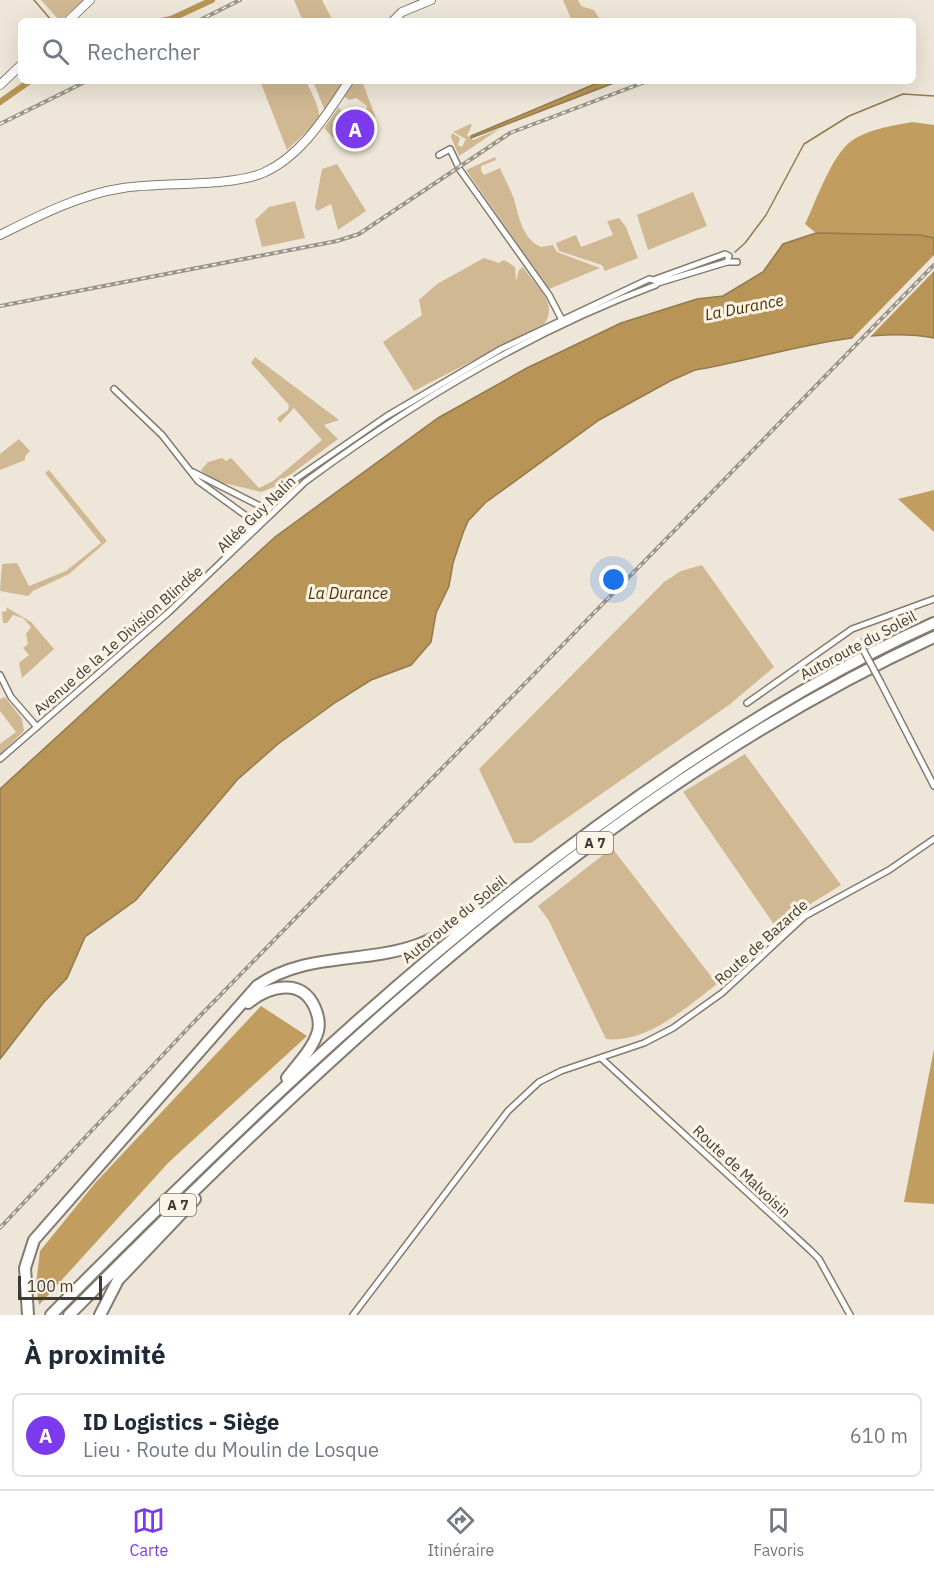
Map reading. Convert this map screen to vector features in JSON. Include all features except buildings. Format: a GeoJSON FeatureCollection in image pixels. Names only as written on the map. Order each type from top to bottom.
{"type":"FeatureCollection","features":[{"type":"Feature","properties":{"kind":"highway","name":"Autoroute du Soleil"},"geometry":{"type":"LineString","coordinates":[[51,1315],[269,1102],[403,980],[551,859],[639,796],[740,729],[820,682],[934,623]]}},
{"type":"Feature","properties":{"kind":"highway","name":"Autoroute du Soleil"},"geometry":{"type":"LineString","coordinates":[[69,1315],[175,1209],[417,984],[568,863],[652,801],[826,693],[934,637]]}},
{"type":"Feature","properties":{"kind":"highway"},"geometry":{"type":"LineString","coordinates":[[30,1311],[25,1268],[34,1240],[257,986],[274,974],[301,964],[417,945],[467,918],[526,873],[551,859]]}},
{"type":"Feature","properties":{"kind":"highway"},"geometry":{"type":"LineString","coordinates":[[30,1311],[30,1269],[37,1247],[50,1228],[245,1005],[274,988],[294,987],[304,992],[313,1002],[318,1015],[318,1029],[312,1046],[269,1102]]}},
{"type":"Feature","properties":{"kind":"highway"},"geometry":{"type":"LineString","coordinates":[[100,1315],[118,1280],[192,1202],[257,1140],[291,1099]]}},
{"type":"Feature","properties":{"kind":"street"},"geometry":{"type":"LineString","coordinates":[[71,18],[90,0]]}},
{"type":"Feature","properties":{"kind":"street"},"geometry":{"type":"LineString","coordinates":[[396,18],[402,12],[431,0]]}},
{"type":"Feature","properties":{"kind":"street"},"geometry":{"type":"LineString","coordinates":[[0,85],[18,68]]}},
{"type":"Feature","properties":{"kind":"street"},"geometry":{"type":"LineString","coordinates":[[1,235],[46,214],[122,188],[240,179],[265,172],[310,137],[348,84]]}},
{"type":"Feature","properties":{"kind":"street"},"geometry":{"type":"LineString","coordinates":[[439,154],[450,149],[460,170],[549,295],[562,322]]}},
{"type":"Feature","properties":{"kind":"street","name":"Allée Guy Nalin"},"geometry":{"type":"LineString","coordinates":[[214,571],[247,531],[260,523],[264,513],[274,502],[310,469],[412,399],[501,349],[657,281],[727,262],[737,262]]}},
{"type":"Feature","properties":{"kind":"street","name":"Allée Guy Nalin"},"geometry":{"type":"LineString","coordinates":[[214,571],[260,523],[305,482],[401,414],[562,322]]}},
{"type":"Feature","properties":{"kind":"street"},"geometry":{"type":"LineString","coordinates":[[114,389],[162,435],[192,471],[198,482],[235,506],[248,518],[260,523],[264,513],[260,506],[192,471]]}},
{"type":"Feature","properties":{"kind":"street"},"geometry":{"type":"LineString","coordinates":[[260,506],[274,502]]}},
{"type":"Feature","properties":{"kind":"street"},"geometry":{"type":"LineString","coordinates":[[247,531],[248,518]]}},
{"type":"Feature","properties":{"kind":"street","name":"Avenue de la 1e Division Blindée"},"geometry":{"type":"LineString","coordinates":[[0,759],[214,571]]}},
{"type":"Feature","properties":{"kind":"street"},"geometry":{"type":"LineString","coordinates":[[747,703],[852,628],[934,599]]}},
{"type":"Feature","properties":{"kind":"street"},"geometry":{"type":"LineString","coordinates":[[852,628],[934,786]]}},
{"type":"Feature","properties":{"kind":"street"},"geometry":{"type":"LineString","coordinates":[[0,675],[11,697],[37,727]]}},
{"type":"Feature","properties":{"kind":"street","name":"Route de Bazarde"},"geometry":{"type":"LineString","coordinates":[[353,1315],[508,1111],[540,1082],[561,1071],[654,1038],[693,1015],[731,985],[805,916],[889,870],[934,839]]}},
{"type":"Feature","properties":{"kind":"street","name":"Route de Malvoisin"},"geometry":{"type":"LineString","coordinates":[[601,1058],[819,1259],[850,1315]]}},
{"type":"Feature","properties":{"kind":"shaded area"},"geometry":{"type":"Polygon","coordinates":[[[41,0],[83,0],[63,18],[57,18],[41,0]]]}},
{"type":"Feature","properties":{"kind":"shaded area"},"geometry":{"type":"Polygon","coordinates":[[[294,0],[322,0],[331,18],[302,18],[294,0]]]}},
{"type":"Feature","properties":{"kind":"shaded area"},"geometry":{"type":"Polygon","coordinates":[[[563,0],[578,0],[581,6],[594,10],[599,18],[571,18],[563,0]]]}},
{"type":"Feature","properties":{"kind":"shaded area"},"geometry":{"type":"Polygon","coordinates":[[[261,84],[307,84],[315,100],[319,120],[287,150],[261,84]]]}},
{"type":"Feature","properties":{"kind":"shaded area"},"geometry":{"type":"Polygon","coordinates":[[[314,84],[342,84],[325,111],[314,84]]]}},
{"type":"Feature","properties":{"kind":"shaded area"},"geometry":{"type":"Polygon","coordinates":[[[352,84],[363,84],[376,118],[366,111],[367,106],[356,98],[349,100],[344,96],[352,84]]]}},
{"type":"Feature","properties":{"kind":"shaded area"},"geometry":{"type":"Polygon","coordinates":[[[339,107],[346,123],[336,141],[324,128],[339,107]]]}},
{"type":"Feature","properties":{"kind":"shaded area"},"geometry":{"type":"Polygon","coordinates":[[[912,122],[934,125],[934,238],[920,235],[816,233],[805,224],[830,168],[850,142],[872,131],[912,122]]]}},
{"type":"Feature","properties":{"kind":"shaded area"},"geometry":{"type":"Polygon","coordinates":[[[472,125],[467,135],[473,140],[501,128],[459,156],[451,137],[452,133],[460,138],[458,145],[462,147],[466,139],[453,132],[472,125]]]}},
{"type":"Feature","properties":{"kind":"shaded area"},"geometry":{"type":"Polygon","coordinates":[[[495,157],[496,160],[481,166],[481,171],[484,175],[500,168],[529,239],[541,247],[553,245],[557,252],[600,268],[549,289],[466,170],[495,157]]]}},
{"type":"Feature","properties":{"kind":"shaded area"},"geometry":{"type":"Polygon","coordinates":[[[337,164],[366,211],[338,230],[331,204],[317,211],[315,207],[322,169],[337,164]]]}},
{"type":"Feature","properties":{"kind":"shaded area"},"geometry":{"type":"Polygon","coordinates":[[[693,192],[707,226],[648,250],[637,215],[693,192]]]}},
{"type":"Feature","properties":{"kind":"shaded area"},"geometry":{"type":"Polygon","coordinates":[[[295,201],[305,238],[262,247],[255,220],[269,207],[295,201]]]}},
{"type":"Feature","properties":{"kind":"shaded area"},"geometry":{"type":"Polygon","coordinates":[[[619,218],[626,227],[638,258],[605,271],[602,265],[559,251],[556,243],[576,235],[581,247],[613,235],[607,221],[619,218]]]}},
{"type":"Feature","properties":{"kind":"shaded area"},"geometry":{"type":"Polygon","coordinates":[[[484,258],[499,263],[504,260],[515,267],[516,281],[519,270],[523,267],[547,301],[549,309],[544,324],[414,391],[383,342],[422,315],[419,300],[437,284],[484,258]]]}},
{"type":"Feature","properties":{"kind":"shaded area"},"geometry":{"type":"Polygon","coordinates":[[[255,357],[339,420],[324,425],[338,439],[274,487],[261,492],[211,480],[201,470],[208,462],[222,458],[226,461],[231,458],[259,488],[273,481],[322,440],[294,408],[280,423],[277,418],[288,410],[289,405],[251,363],[255,357]]]}},
{"type":"Feature","properties":{"kind":"shaded area"},"geometry":{"type":"Polygon","coordinates":[[[19,439],[30,451],[25,456],[25,460],[0,470],[0,454],[19,439]]]}},
{"type":"Feature","properties":{"kind":"shaded area"},"geometry":{"type":"Polygon","coordinates":[[[49,470],[107,541],[69,574],[33,591],[28,596],[0,591],[2,564],[17,563],[29,586],[66,571],[101,543],[45,473],[49,470]]]}},
{"type":"Feature","properties":{"kind":"shaded area"},"geometry":{"type":"Polygon","coordinates":[[[934,490],[934,532],[898,499],[934,490]]]}},
{"type":"Feature","properties":{"kind":"shaded area"},"geometry":{"type":"Polygon","coordinates":[[[702,565],[774,667],[729,705],[531,843],[514,843],[479,769],[664,582],[681,571],[702,565]]]}},
{"type":"Feature","properties":{"kind":"shaded area"},"geometry":{"type":"Polygon","coordinates":[[[6,607],[31,622],[54,649],[22,678],[19,663],[29,655],[23,648],[28,644],[26,634],[31,627],[23,618],[13,615],[7,623],[3,623],[2,612],[7,611],[6,607]]]}},
{"type":"Feature","properties":{"kind":"shaded area"},"geometry":{"type":"Polygon","coordinates":[[[5,697],[22,719],[24,731],[0,754],[0,744],[16,732],[0,711],[0,699],[5,697]]]}},
{"type":"Feature","properties":{"kind":"shaded area"},"geometry":{"type":"Polygon","coordinates":[[[745,754],[841,885],[775,926],[683,792],[745,754]]]}},
{"type":"Feature","properties":{"kind":"shaded area"},"geometry":{"type":"Polygon","coordinates":[[[612,848],[717,984],[665,1022],[636,1036],[621,1039],[606,1039],[548,919],[538,906],[612,848]]]}},
{"type":"Feature","properties":{"kind":"shaded area"},"geometry":{"type":"Polygon","coordinates":[[[261,1006],[307,1036],[169,1162],[39,1305],[36,1285],[40,1251],[96,1182],[261,1006]]]}},
{"type":"Feature","properties":{"kind":"shaded area"},"geometry":{"type":"Polygon","coordinates":[[[934,1049],[934,1204],[904,1202],[934,1049]]]}},
{"type":"Feature","properties":{"kind":"water"},"geometry":{"type":"Polygon","coordinates":[[[595,84],[611,84],[471,138],[471,136],[595,84]]]}},
{"type":"Feature","properties":{"kind":"water","name":"La Durance"},"geometry":{"type":"Polygon","coordinates":[[[816,233],[920,235],[934,238],[934,338],[876,335],[846,339],[695,370],[599,420],[485,503],[468,521],[463,533],[453,563],[449,586],[436,613],[431,642],[411,665],[371,680],[336,702],[278,744],[237,780],[136,900],[85,937],[67,978],[44,1002],[0,1059],[0,789],[275,537],[438,418],[527,368],[621,323],[697,299],[723,296],[763,272],[783,244],[816,233]]]}},
{"type":"Feature","properties":{"kind":"pier"},"geometry":{"type":"Polygon","coordinates":[[[934,255],[934,271],[870,337],[847,344],[934,255]]]}},
{"type":"Feature","properties":{"kind":"waterway"},"geometry":{"type":"LineString","coordinates":[[34,0],[49,18]]}},
{"type":"Feature","properties":{"kind":"waterway"},"geometry":{"type":"LineString","coordinates":[[173,18],[212,0]]}},
{"type":"Feature","properties":{"kind":"waterway"},"geometry":{"type":"LineString","coordinates":[[402,8],[420,0]]}},
{"type":"Feature","properties":{"kind":"waterway"},"geometry":{"type":"LineString","coordinates":[[0,102],[26,84]]}},
{"type":"Feature","properties":{"kind":"waterway"},"geometry":{"type":"LineString","coordinates":[[735,252],[745,243],[766,215],[804,144],[849,116],[903,94],[934,96]]}},
{"type":"Feature","properties":{"kind":"railway"},"geometry":{"type":"LineString","coordinates":[[204,18],[240,0]]}},
{"type":"Feature","properties":{"kind":"railway"},"geometry":{"type":"LineString","coordinates":[[0,124],[81,84]]}},
{"type":"Feature","properties":{"kind":"railway"},"geometry":{"type":"LineString","coordinates":[[0,306],[337,241],[359,234],[510,133],[640,84]]}},
{"type":"Feature","properties":{"kind":"railway"},"geometry":{"type":"LineString","coordinates":[[0,1228],[191,1025],[934,265]]}},
{"type":"Feature","properties":{"kind":"place","name":"ID Logistics - Siège"},"geometry":{"type":"Point","coordinates":[355,129]}}]}
